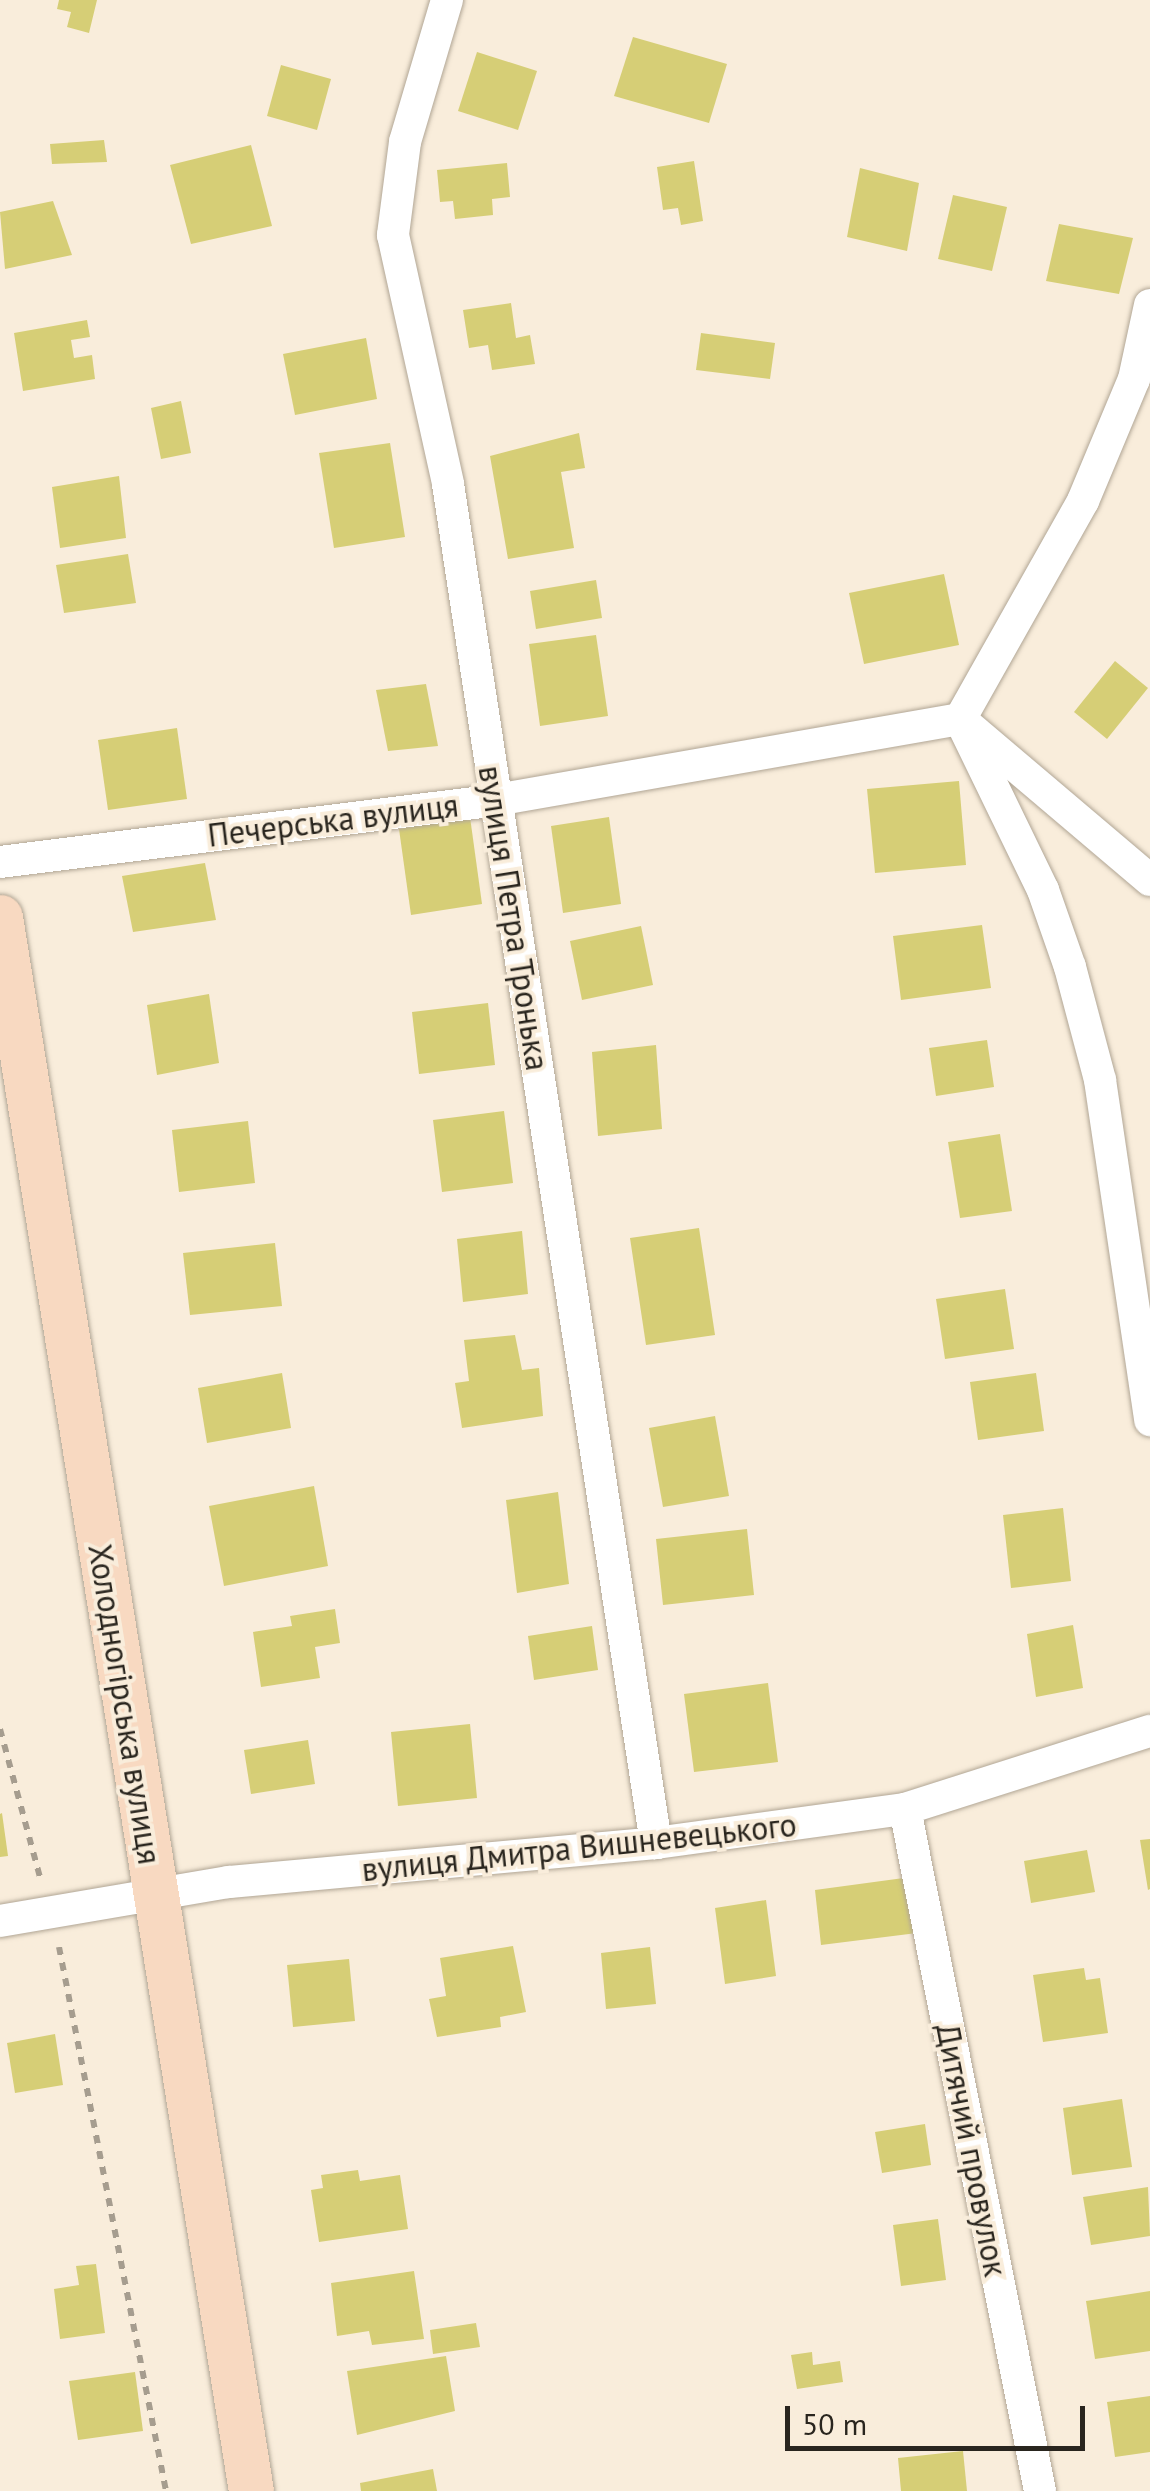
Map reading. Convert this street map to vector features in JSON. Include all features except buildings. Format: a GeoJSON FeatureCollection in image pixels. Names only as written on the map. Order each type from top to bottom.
{"type":"FeatureCollection","features":[{"type":"Feature","properties":{"kind":"main road","name":"Холодногірська вулиця"},"geometry":{"type":"LineString","coordinates":[[0,917],[251,2491]]}},
{"type":"Feature","properties":{"kind":"street","name":"вулиця Петра Тронька"},"geometry":{"type":"LineString","coordinates":[[447,0],[405,142],[394,235],[448,484],[656,1843]]}},
{"type":"Feature","properties":{"kind":"street"},"geometry":{"type":"LineString","coordinates":[[960,719],[1083,501],[1134,379],[1150,305]]}},
{"type":"Feature","properties":{"kind":"street","name":"Печерська вулиця"},"geometry":{"type":"LineString","coordinates":[[0,862],[496,800],[960,719]]}},
{"type":"Feature","properties":{"kind":"street"},"geometry":{"type":"LineString","coordinates":[[960,719],[1150,880]]}},
{"type":"Feature","properties":{"kind":"street"},"geometry":{"type":"LineString","coordinates":[[960,719],[1043,890],[1070,967],[1100,1080],[1150,1420]]}},
{"type":"Feature","properties":{"kind":"street","name":"вулиця Дмитра Вишневецького"},"geometry":{"type":"LineString","coordinates":[[0,1921],[229,1882],[656,1843],[904,1808],[1150,1731]]}},
{"type":"Feature","properties":{"kind":"street","name":"Дитячий провулок"},"geometry":{"type":"LineString","coordinates":[[904,1808],[1040,2491]]}},
{"type":"Feature","properties":{"kind":"path"},"geometry":{"type":"LineString","coordinates":[[0,1729],[8,1776],[52,1912],[166,2491]]}}]}
